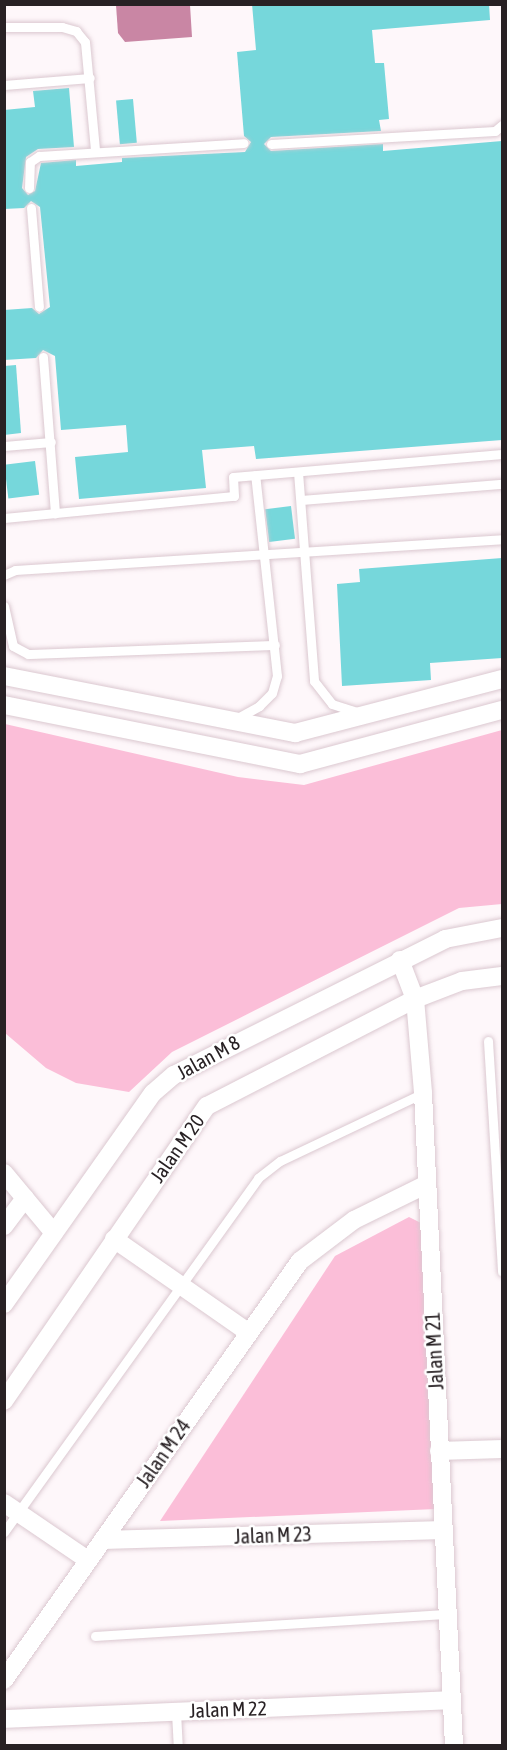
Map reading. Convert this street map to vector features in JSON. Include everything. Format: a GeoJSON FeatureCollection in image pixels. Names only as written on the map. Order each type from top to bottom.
{"type":"FeatureCollection","features":[{"type":"Feature","properties":{"kind":"street"},"geometry":{"type":"LineString","coordinates":[[4,676],[295,733],[502,679]]}},
{"type":"Feature","properties":{"kind":"street"},"geometry":{"type":"LineString","coordinates":[[4,705],[300,764],[502,710]]}},
{"type":"Feature","properties":{"kind":"street","name":"Jalan M 8"},"geometry":{"type":"LineString","coordinates":[[4,1304],[153,1093],[174,1075],[445,939],[502,928]]}},
{"type":"Feature","properties":{"kind":"street","name":"Jalan M 21"},"geometry":{"type":"LineString","coordinates":[[400,960],[415,999],[423,1093],[425,1185],[454,1746]]}},
{"type":"Feature","properties":{"kind":"street","name":"Jalan M 20"},"geometry":{"type":"LineString","coordinates":[[4,1401],[207,1106],[415,999],[462,981],[502,976]]}},
{"type":"Feature","properties":{"kind":"street"},"geometry":{"type":"LineString","coordinates":[[4,1173],[54,1233]]}},
{"type":"Feature","properties":{"kind":"street","name":"Jalan M 24"},"geometry":{"type":"LineString","coordinates":[[4,1680],[248,1332],[300,1262],[331,1233],[425,1185]]}},
{"type":"Feature","properties":{"kind":"street"},"geometry":{"type":"LineString","coordinates":[[4,1226],[25,1198]]}},
{"type":"Feature","properties":{"kind":"street"},"geometry":{"type":"LineString","coordinates":[[114,1239],[248,1332]]}},
{"type":"Feature","properties":{"kind":"street"},"geometry":{"type":"LineString","coordinates":[[439,1451],[502,1449]]}},
{"type":"Feature","properties":{"kind":"street"},"geometry":{"type":"LineString","coordinates":[[11,1507],[88,1560]]}},
{"type":"Feature","properties":{"kind":"street","name":"Jalan M 23"},"geometry":{"type":"LineString","coordinates":[[103,1540],[443,1530]]}},
{"type":"Feature","properties":{"kind":"street","name":"Jalan M 22"},"geometry":{"type":"LineString","coordinates":[[4,1719],[452,1700]]}},
{"type":"Feature","properties":{"kind":"lane"},"geometry":{"type":"LineString","coordinates":[[4,27],[76,31],[85,42],[95,150]]}},
{"type":"Feature","properties":{"kind":"lane"},"geometry":{"type":"LineString","coordinates":[[4,85],[90,78]]}},
{"type":"Feature","properties":{"kind":"lane"},"geometry":{"type":"LineString","coordinates":[[271,144],[495,130],[502,125]]}},
{"type":"Feature","properties":{"kind":"lane"},"geometry":{"type":"LineString","coordinates":[[29,188],[30,162],[39,156],[95,150],[244,143]]}},
{"type":"Feature","properties":{"kind":"lane"},"geometry":{"type":"LineString","coordinates":[[31,208],[39,307]]}},
{"type":"Feature","properties":{"kind":"lane"},"geometry":{"type":"LineString","coordinates":[[43,357],[55,514]]}},
{"type":"Feature","properties":{"kind":"lane"},"geometry":{"type":"LineString","coordinates":[[4,446],[51,442]]}},
{"type":"Feature","properties":{"kind":"lane"},"geometry":{"type":"LineString","coordinates":[[4,518],[234,496],[233,477],[502,454]]}},
{"type":"Feature","properties":{"kind":"lane"},"geometry":{"type":"LineString","coordinates":[[298,472],[315,681],[332,704],[364,715]]}},
{"type":"Feature","properties":{"kind":"lane"},"geometry":{"type":"LineString","coordinates":[[232,721],[272,693],[275,645],[255,476]]}},
{"type":"Feature","properties":{"kind":"lane"},"geometry":{"type":"LineString","coordinates":[[301,500],[502,484]]}},
{"type":"Feature","properties":{"kind":"lane"},"geometry":{"type":"LineString","coordinates":[[5,573],[502,539]]}},
{"type":"Feature","properties":{"kind":"lane"},"geometry":{"type":"LineString","coordinates":[[4,606],[13,646],[28,654],[275,645]]}},
{"type":"Feature","properties":{"kind":"lane"},"geometry":{"type":"LineString","coordinates":[[488,1041],[502,1272]]}},
{"type":"Feature","properties":{"kind":"lane"},"geometry":{"type":"LineString","coordinates":[[4,1532],[11,1507],[177,1284],[267,1170],[423,1093]]}},
{"type":"Feature","properties":{"kind":"lane"},"geometry":{"type":"LineString","coordinates":[[95,1636],[448,1614]]}},
{"type":"Feature","properties":{"kind":"lane"},"geometry":{"type":"LineString","coordinates":[[176,1712],[178,1746]]}},
{"type":"Feature","properties":{"kind":"shaded area"},"geometry":{"type":"Polygon","coordinates":[[[116,5],[190,5],[192,37],[125,42],[118,33],[116,5]]]}},
{"type":"Feature","properties":{"kind":"shaded area"},"geometry":{"type":"Polygon","coordinates":[[[5,724],[238,777],[304,785],[502,730],[502,904],[459,908],[172,1052],[129,1092],[76,1083],[46,1068],[5,1033],[5,724]]]}},
{"type":"Feature","properties":{"kind":"shaded area"},"geometry":{"type":"Polygon","coordinates":[[[409,1217],[423,1224],[436,1509],[160,1521],[335,1256],[409,1217]]]}},
{"type":"Feature","properties":{"kind":"building"},"geometry":{"type":"Polygon","coordinates":[[[252,4],[489,4],[490,20],[372,30],[375,63],[384,63],[389,119],[379,120],[381,131],[271,137],[264,144],[271,151],[383,144],[383,151],[502,141],[502,440],[256,459],[254,446],[202,450],[206,488],[79,499],[75,457],[128,452],[126,425],[61,430],[55,356],[43,350],[36,358],[4,360],[4,310],[32,308],[39,314],[50,307],[40,207],[31,201],[24,208],[4,209],[4,110],[35,107],[33,91],[69,88],[74,147],[38,149],[26,157],[22,188],[28,195],[35,191],[41,163],[76,160],[76,166],[122,162],[122,158],[245,152],[251,142],[244,136],[237,52],[256,50],[252,4]]]}},
{"type":"Feature","properties":{"kind":"building"},"geometry":{"type":"Polygon","coordinates":[[[133,99],[137,143],[120,144],[116,100],[133,99]]]}},
{"type":"Feature","properties":{"kind":"building"},"geometry":{"type":"Polygon","coordinates":[[[16,365],[21,433],[4,435],[4,366],[16,365]]]}},
{"type":"Feature","properties":{"kind":"building"},"geometry":{"type":"Polygon","coordinates":[[[35,461],[39,495],[8,499],[4,465],[35,461]]]}},
{"type":"Feature","properties":{"kind":"building"},"geometry":{"type":"Polygon","coordinates":[[[291,506],[295,539],[269,542],[265,509],[291,506]]]}},
{"type":"Feature","properties":{"kind":"building"},"geometry":{"type":"Polygon","coordinates":[[[502,558],[502,658],[430,663],[431,680],[342,686],[337,584],[360,582],[359,569],[502,558]]]}}]}
